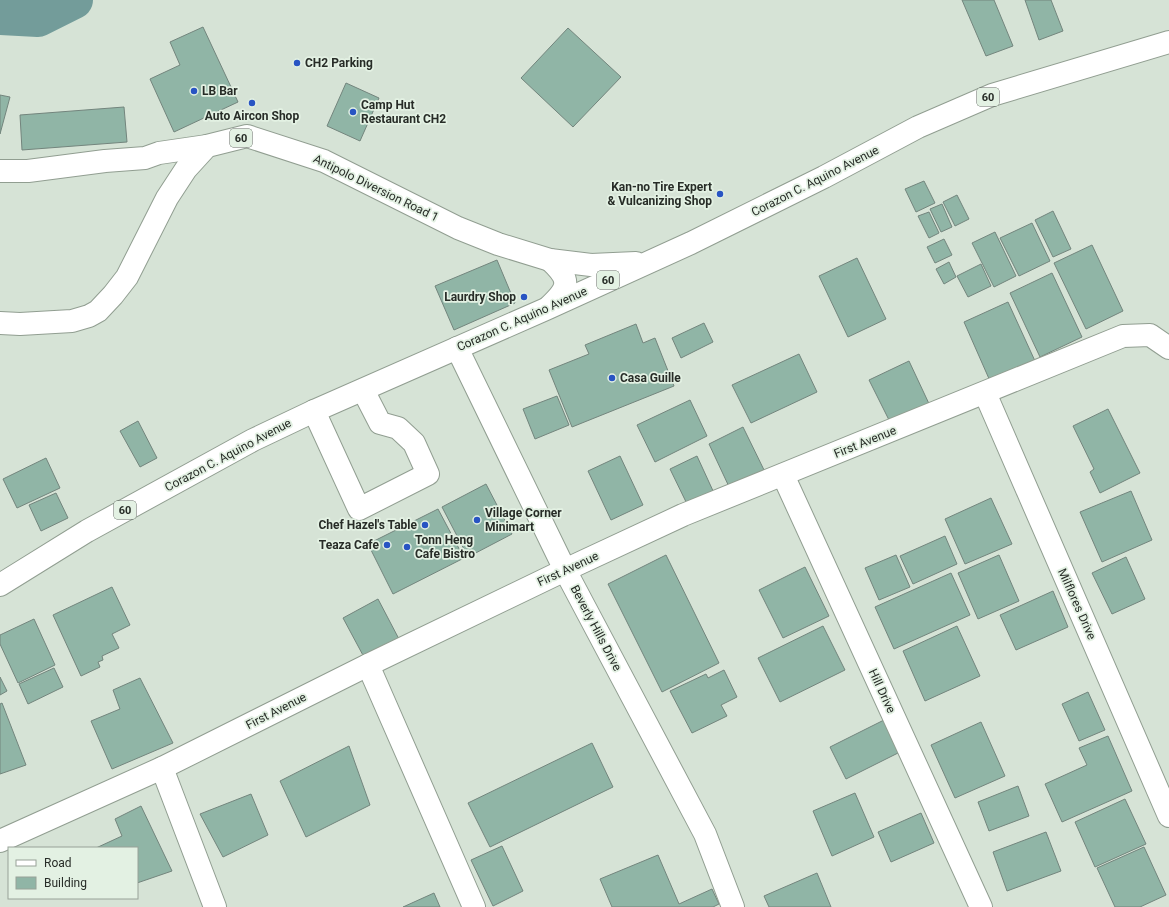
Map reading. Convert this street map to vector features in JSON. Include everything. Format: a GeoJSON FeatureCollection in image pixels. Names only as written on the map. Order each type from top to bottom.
{"type":"FeatureCollection","features":[{"type":"Feature","properties":{"kind":"street","name":"Corazon C. Aquino Avenue"},"geometry":{"type":"LineString","coordinates":[[0,585],[87,531],[253,440],[314,411],[546,309],[670,252],[768,205],[918,128],[992,95],[1169,42]]}},
{"type":"Feature","properties":{"kind":"street","name":"Antipolo Diversion Road 1"},"geometry":{"type":"LineString","coordinates":[[0,170],[28,172],[105,161],[145,158],[159,152],[207,146],[247,136],[324,161],[458,228],[498,244],[550,260],[591,265],[635,263],[670,252]]}},
{"type":"Feature","properties":{"kind":"street"},"geometry":{"type":"LineString","coordinates":[[0,323],[20,324],[72,321],[89,316],[98,311],[110,299],[127,277],[168,198],[186,169],[207,146]]}},
{"type":"Feature","properties":{"kind":"street"},"geometry":{"type":"LineString","coordinates":[[546,309],[561,296],[566,282],[561,270],[550,260]]}},
{"type":"Feature","properties":{"kind":"street","name":"First Avenue"},"geometry":{"type":"LineString","coordinates":[[0,841],[162,768],[368,665],[683,515],[1123,336],[1150,334],[1169,348]]}},
{"type":"Feature","properties":{"kind":"street","name":"Beverly Hills Drive"},"geometry":{"type":"LineString","coordinates":[[458,348],[565,570],[705,834],[733,907]]}},
{"type":"Feature","properties":{"kind":"street"},"geometry":{"type":"LineString","coordinates":[[314,411],[359,509],[428,474],[414,443],[398,428],[380,423],[362,390]]}},
{"type":"Feature","properties":{"kind":"street","name":"Milflores Drive"},"geometry":{"type":"LineString","coordinates":[[985,393],[1169,816]]}},
{"type":"Feature","properties":{"kind":"street","name":"Hill Drive"},"geometry":{"type":"LineString","coordinates":[[783,475],[981,907]]}},
{"type":"Feature","properties":{"kind":"street"},"geometry":{"type":"LineString","coordinates":[[368,665],[474,907]]}},
{"type":"Feature","properties":{"kind":"street"},"geometry":{"type":"LineString","coordinates":[[162,768],[215,907]]}},
{"type":"Feature","properties":{"kind":"building"},"geometry":{"type":"Polygon","coordinates":[[[962,0],[994,0],[1013,46],[986,56],[962,0]]]}},
{"type":"Feature","properties":{"kind":"building"},"geometry":{"type":"Polygon","coordinates":[[[1025,0],[1051,0],[1063,31],[1039,40],[1025,0]]]}},
{"type":"Feature","properties":{"kind":"building","name":"LB Bar"},"geometry":{"type":"Polygon","coordinates":[[[203,27],[238,102],[174,132],[150,79],[180,65],[170,42],[203,27]]]}},
{"type":"Feature","properties":{"kind":"building"},"geometry":{"type":"Polygon","coordinates":[[[568,28],[621,77],[573,127],[521,78],[568,28]]]}},
{"type":"Feature","properties":{"kind":"building","name":"Camp Hut Restaurant CH2"},"geometry":{"type":"Polygon","coordinates":[[[346,83],[379,98],[360,141],[327,126],[346,83]]]}},
{"type":"Feature","properties":{"kind":"building"},"geometry":{"type":"Polygon","coordinates":[[[0,95],[10,97],[0,134],[0,95]]]}},
{"type":"Feature","properties":{"kind":"building"},"geometry":{"type":"Polygon","coordinates":[[[124,107],[127,142],[22,150],[20,115],[124,107]]]}},
{"type":"Feature","properties":{"kind":"building"},"geometry":{"type":"Polygon","coordinates":[[[924,181],[935,203],[916,212],[905,189],[924,181]]]}},
{"type":"Feature","properties":{"kind":"building"},"geometry":{"type":"Polygon","coordinates":[[[957,195],[969,219],[955,226],[943,202],[957,195]]]}},
{"type":"Feature","properties":{"kind":"building"},"geometry":{"type":"Polygon","coordinates":[[[942,204],[952,227],[941,232],[930,209],[942,204]]]}},
{"type":"Feature","properties":{"kind":"building"},"geometry":{"type":"Polygon","coordinates":[[[1053,211],[1071,249],[1053,257],[1035,220],[1053,211]]]}},
{"type":"Feature","properties":{"kind":"building"},"geometry":{"type":"Polygon","coordinates":[[[929,212],[939,233],[929,238],[918,216],[929,212]]]}},
{"type":"Feature","properties":{"kind":"building"},"geometry":{"type":"Polygon","coordinates":[[[1032,223],[1050,261],[1019,276],[1000,238],[1032,223]]]}},
{"type":"Feature","properties":{"kind":"building"},"geometry":{"type":"Polygon","coordinates":[[[995,232],[1016,276],[994,287],[972,243],[995,232]]]}},
{"type":"Feature","properties":{"kind":"building"},"geometry":{"type":"Polygon","coordinates":[[[944,239],[952,255],[935,263],[927,247],[944,239]]]}},
{"type":"Feature","properties":{"kind":"building"},"geometry":{"type":"Polygon","coordinates":[[[1092,245],[1123,311],[1086,329],[1054,263],[1092,245]]]}},
{"type":"Feature","properties":{"kind":"building"},"geometry":{"type":"Polygon","coordinates":[[[857,258],[886,319],[848,337],[819,276],[857,258]]]}},
{"type":"Feature","properties":{"kind":"building"},"geometry":{"type":"Polygon","coordinates":[[[497,260],[515,303],[454,330],[435,286],[497,260]]]}},
{"type":"Feature","properties":{"kind":"building"},"geometry":{"type":"Polygon","coordinates":[[[949,262],[956,277],[944,284],[936,269],[949,262]]]}},
{"type":"Feature","properties":{"kind":"building"},"geometry":{"type":"Polygon","coordinates":[[[981,264],[991,286],[968,297],[957,276],[981,264]]]}},
{"type":"Feature","properties":{"kind":"building"},"geometry":{"type":"Polygon","coordinates":[[[1052,273],[1082,337],[1040,357],[1010,293],[1052,273]]]}},
{"type":"Feature","properties":{"kind":"building"},"geometry":{"type":"Polygon","coordinates":[[[1008,302],[1035,361],[990,381],[964,322],[1008,302]]]}},
{"type":"Feature","properties":{"kind":"building"},"geometry":{"type":"Polygon","coordinates":[[[704,323],[713,342],[681,358],[672,338],[704,323]]]}},
{"type":"Feature","properties":{"kind":"building","name":"Casa Guille"},"geometry":{"type":"Polygon","coordinates":[[[636,324],[643,343],[655,338],[674,386],[572,427],[549,370],[589,354],[585,345],[636,324]]]}},
{"type":"Feature","properties":{"kind":"building"},"geometry":{"type":"Polygon","coordinates":[[[799,354],[817,392],[751,423],[732,385],[799,354]]]}},
{"type":"Feature","properties":{"kind":"building"},"geometry":{"type":"Polygon","coordinates":[[[909,361],[931,408],[892,426],[869,380],[909,361]]]}},
{"type":"Feature","properties":{"kind":"building"},"geometry":{"type":"Polygon","coordinates":[[[557,396],[569,425],[535,439],[523,409],[557,396]]]}},
{"type":"Feature","properties":{"kind":"building"},"geometry":{"type":"Polygon","coordinates":[[[690,400],[707,436],[655,462],[637,425],[690,400]]]}},
{"type":"Feature","properties":{"kind":"building"},"geometry":{"type":"Polygon","coordinates":[[[1108,409],[1140,473],[1100,493],[1090,472],[1094,469],[1073,426],[1108,409]]]}},
{"type":"Feature","properties":{"kind":"building"},"geometry":{"type":"Polygon","coordinates":[[[138,421],[157,458],[140,467],[120,431],[138,421]]]}},
{"type":"Feature","properties":{"kind":"building"},"geometry":{"type":"Polygon","coordinates":[[[743,427],[766,474],[731,491],[709,444],[743,427]]]}},
{"type":"Feature","properties":{"kind":"building"},"geometry":{"type":"Polygon","coordinates":[[[620,456],[643,505],[611,520],[588,471],[620,456]]]}},
{"type":"Feature","properties":{"kind":"building"},"geometry":{"type":"Polygon","coordinates":[[[697,456],[714,493],[688,506],[670,469],[697,456]]]}},
{"type":"Feature","properties":{"kind":"building"},"geometry":{"type":"Polygon","coordinates":[[[46,458],[60,488],[17,508],[3,479],[46,458]]]}},
{"type":"Feature","properties":{"kind":"building","name":"Village Corner Minimart"},"geometry":{"type":"Polygon","coordinates":[[[486,484],[512,534],[468,557],[442,507],[486,484]]]}},
{"type":"Feature","properties":{"kind":"building"},"geometry":{"type":"Polygon","coordinates":[[[1131,491],[1152,540],[1102,562],[1080,512],[1131,491]]]}},
{"type":"Feature","properties":{"kind":"building"},"geometry":{"type":"Polygon","coordinates":[[[56,493],[68,518],[41,531],[29,505],[56,493]]]}},
{"type":"Feature","properties":{"kind":"building"},"geometry":{"type":"Polygon","coordinates":[[[991,498],[1012,544],[965,564],[945,519],[991,498]]]}},
{"type":"Feature","properties":{"kind":"building"},"geometry":{"type":"Polygon","coordinates":[[[438,509],[464,558],[393,594],[368,544],[438,509]]]}},
{"type":"Feature","properties":{"kind":"building"},"geometry":{"type":"Polygon","coordinates":[[[945,536],[957,564],[913,584],[900,556],[945,536]]]}},
{"type":"Feature","properties":{"kind":"building"},"geometry":{"type":"Polygon","coordinates":[[[666,555],[719,663],[662,692],[608,584],[666,555]]]}},
{"type":"Feature","properties":{"kind":"building"},"geometry":{"type":"Polygon","coordinates":[[[896,555],[910,587],[879,600],[865,568],[896,555]]]}},
{"type":"Feature","properties":{"kind":"building"},"geometry":{"type":"Polygon","coordinates":[[[999,555],[1019,601],[978,619],[958,573],[999,555]]]}},
{"type":"Feature","properties":{"kind":"building"},"geometry":{"type":"Polygon","coordinates":[[[1126,557],[1145,599],[1112,614],[1092,573],[1126,557]]]}},
{"type":"Feature","properties":{"kind":"building"},"geometry":{"type":"Polygon","coordinates":[[[805,567],[829,616],[783,638],[759,590],[805,567]]]}},
{"type":"Feature","properties":{"kind":"building"},"geometry":{"type":"Polygon","coordinates":[[[951,573],[970,615],[894,649],[875,607],[951,573]]]}},
{"type":"Feature","properties":{"kind":"building"},"geometry":{"type":"Polygon","coordinates":[[[112,587],[130,625],[112,634],[119,648],[102,656],[103,660],[98,662],[100,667],[81,676],[53,615],[112,587]]]}},
{"type":"Feature","properties":{"kind":"building"},"geometry":{"type":"Polygon","coordinates":[[[1053,591],[1068,627],[1016,650],[1000,615],[1053,591]]]}},
{"type":"Feature","properties":{"kind":"building"},"geometry":{"type":"Polygon","coordinates":[[[378,599],[400,641],[365,659],[343,618],[378,599]]]}},
{"type":"Feature","properties":{"kind":"building"},"geometry":{"type":"Polygon","coordinates":[[[34,619],[55,665],[18,683],[0,644],[0,635],[34,619]]]}},
{"type":"Feature","properties":{"kind":"building"},"geometry":{"type":"Polygon","coordinates":[[[823,626],[845,670],[780,702],[758,658],[823,626]]]}},
{"type":"Feature","properties":{"kind":"building"},"geometry":{"type":"Polygon","coordinates":[[[957,626],[980,676],[925,701],[903,651],[957,626]]]}},
{"type":"Feature","properties":{"kind":"building"},"geometry":{"type":"Polygon","coordinates":[[[54,668],[63,687],[28,704],[19,684],[54,668]]]}},
{"type":"Feature","properties":{"kind":"building"},"geometry":{"type":"Polygon","coordinates":[[[724,670],[737,697],[721,705],[727,716],[692,733],[670,691],[706,674],[708,678],[724,670]]]}},
{"type":"Feature","properties":{"kind":"building"},"geometry":{"type":"Polygon","coordinates":[[[0,677],[7,691],[0,695],[0,677]]]}},
{"type":"Feature","properties":{"kind":"building"},"geometry":{"type":"Polygon","coordinates":[[[140,678],[173,743],[112,769],[91,721],[120,709],[113,690],[140,678]]]}},
{"type":"Feature","properties":{"kind":"building"},"geometry":{"type":"Polygon","coordinates":[[[1088,692],[1105,730],[1079,741],[1062,704],[1088,692]]]}},
{"type":"Feature","properties":{"kind":"building"},"geometry":{"type":"Polygon","coordinates":[[[2,703],[26,765],[0,774],[0,704],[2,703]]]}},
{"type":"Feature","properties":{"kind":"building"},"geometry":{"type":"Polygon","coordinates":[[[890,717],[906,749],[846,779],[830,747],[890,717]]]}},
{"type":"Feature","properties":{"kind":"building"},"geometry":{"type":"Polygon","coordinates":[[[981,722],[1005,776],[955,798],[931,745],[981,722]]]}},
{"type":"Feature","properties":{"kind":"building"},"geometry":{"type":"Polygon","coordinates":[[[1108,736],[1132,791],[1062,822],[1045,784],[1087,765],[1079,748],[1108,736]]]}},
{"type":"Feature","properties":{"kind":"building"},"geometry":{"type":"Polygon","coordinates":[[[592,743],[613,787],[490,847],[468,803],[592,743]]]}},
{"type":"Feature","properties":{"kind":"building"},"geometry":{"type":"Polygon","coordinates":[[[349,746],[370,805],[306,837],[280,781],[349,746]]]}},
{"type":"Feature","properties":{"kind":"building"},"geometry":{"type":"Polygon","coordinates":[[[1018,786],[1029,816],[989,831],[978,802],[1018,786]]]}},
{"type":"Feature","properties":{"kind":"building"},"geometry":{"type":"Polygon","coordinates":[[[855,793],[874,837],[832,856],[813,811],[855,793]]]}},
{"type":"Feature","properties":{"kind":"building"},"geometry":{"type":"Polygon","coordinates":[[[251,794],[268,835],[223,857],[200,814],[251,794]]]}},
{"type":"Feature","properties":{"kind":"building"},"geometry":{"type":"Polygon","coordinates":[[[1125,799],[1146,844],[1095,867],[1075,822],[1125,799]]]}},
{"type":"Feature","properties":{"kind":"building"},"geometry":{"type":"Polygon","coordinates":[[[141,806],[172,871],[138,883],[138,847],[98,847],[122,836],[115,819],[141,806]]]}},
{"type":"Feature","properties":{"kind":"building"},"geometry":{"type":"Polygon","coordinates":[[[921,813],[934,843],[891,862],[878,832],[921,813]]]}},
{"type":"Feature","properties":{"kind":"building"},"geometry":{"type":"Polygon","coordinates":[[[1046,832],[1061,871],[1007,891],[993,852],[1046,832]]]}},
{"type":"Feature","properties":{"kind":"building"},"geometry":{"type":"Polygon","coordinates":[[[502,846],[523,891],[493,906],[471,860],[502,846]]]}},
{"type":"Feature","properties":{"kind":"building"},"geometry":{"type":"Polygon","coordinates":[[[1144,847],[1166,895],[1140,907],[1115,907],[1097,868],[1144,847]]]}},
{"type":"Feature","properties":{"kind":"building"},"geometry":{"type":"Polygon","coordinates":[[[658,855],[679,904],[712,889],[719,904],[713,907],[612,907],[600,879],[658,855]]]}},
{"type":"Feature","properties":{"kind":"building"},"geometry":{"type":"Polygon","coordinates":[[[817,873],[831,907],[769,907],[764,896],[817,873]]]}},
{"type":"Feature","properties":{"kind":"building"},"geometry":{"type":"Polygon","coordinates":[[[434,893],[440,907],[403,907],[434,893]]]}},
{"type":"Feature","properties":{"kind":"waterway"},"geometry":{"type":"LineString","coordinates":[[0,16],[38,18],[74,0]]}},
{"type":"Feature","properties":{"kind":"place","name":"CH2 Parking"},"geometry":{"type":"Point","coordinates":[297,63]}},
{"type":"Feature","properties":{"kind":"place","name":"LB Bar"},"geometry":{"type":"Point","coordinates":[194,91]}},
{"type":"Feature","properties":{"kind":"place","name":"Auto Aircon Shop"},"geometry":{"type":"Point","coordinates":[252,103]}},
{"type":"Feature","properties":{"kind":"place","name":"Camp Hut Restaurant CH2"},"geometry":{"type":"Point","coordinates":[353,112]}},
{"type":"Feature","properties":{"kind":"place","name":"Kan-no Tire Expert & Vulcanizing Shop"},"geometry":{"type":"Point","coordinates":[720,194]}},
{"type":"Feature","properties":{"kind":"place","name":"Laurdry Shop"},"geometry":{"type":"Point","coordinates":[524,297]}},
{"type":"Feature","properties":{"kind":"place","name":"Casa Guille"},"geometry":{"type":"Point","coordinates":[612,378]}},
{"type":"Feature","properties":{"kind":"place","name":"Village Corner Minimart"},"geometry":{"type":"Point","coordinates":[477,520]}},
{"type":"Feature","properties":{"kind":"place","name":"Chef Hazel's Table"},"geometry":{"type":"Point","coordinates":[425,525]}},
{"type":"Feature","properties":{"kind":"place","name":"Teaza Cafe"},"geometry":{"type":"Point","coordinates":[387,545]}},
{"type":"Feature","properties":{"kind":"place","name":"Tonn Heng Cafe Bistro"},"geometry":{"type":"Point","coordinates":[407,547]}}]}
